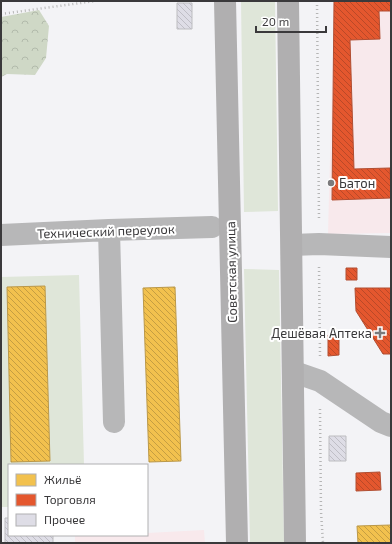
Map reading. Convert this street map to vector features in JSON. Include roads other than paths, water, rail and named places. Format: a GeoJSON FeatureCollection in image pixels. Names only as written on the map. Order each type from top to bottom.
{"type":"FeatureCollection","features":[{"type":"Feature","properties":{"kind":"main road","name":"Советская улица"},"geometry":{"type":"LineString","coordinates":[[225,1],[237,543]]}},
{"type":"Feature","properties":{"kind":"main road"},"geometry":{"type":"LineString","coordinates":[[288,1],[294,372],[295,543]]}},
{"type":"Feature","properties":{"kind":"street","name":"Технический переулок"},"geometry":{"type":"LineString","coordinates":[[1,235],[212,227]]}},
{"type":"Feature","properties":{"kind":"street"},"geometry":{"type":"LineString","coordinates":[[109,230],[114,422]]}},
{"type":"Feature","properties":{"kind":"street"},"geometry":{"type":"LineString","coordinates":[[292,245],[318,244],[391,247]]}},
{"type":"Feature","properties":{"kind":"street"},"geometry":{"type":"LineString","coordinates":[[294,372],[320,381],[381,422],[391,426]]}},
{"type":"Feature","properties":{"kind":"place","name":"Батон"},"geometry":{"type":"Point","coordinates":[331,183]}},
{"type":"Feature","properties":{"kind":"place","name":"Дешёвая Аптека"},"geometry":{"type":"Point","coordinates":[380,333]}}]}
